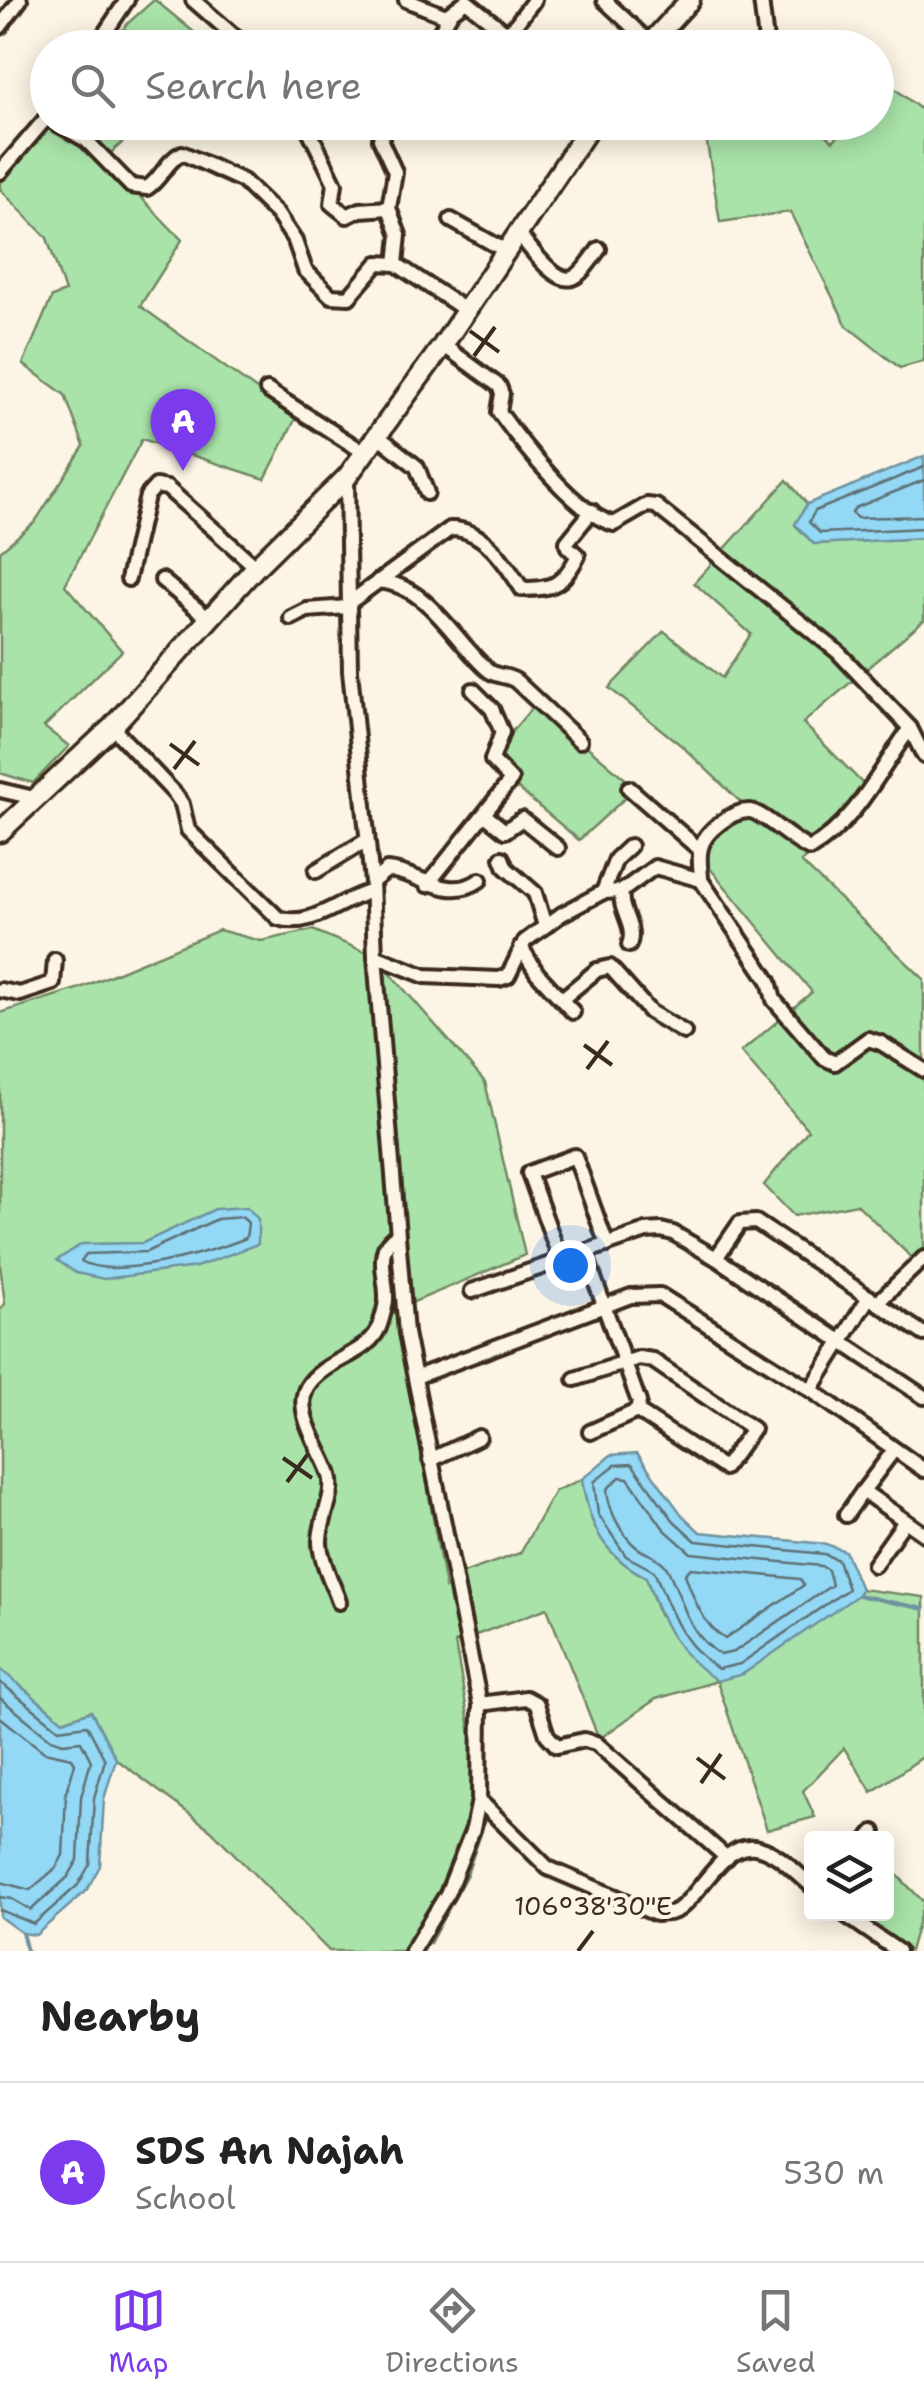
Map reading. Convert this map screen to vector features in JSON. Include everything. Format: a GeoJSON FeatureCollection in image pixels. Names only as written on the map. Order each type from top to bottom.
{"type":"FeatureCollection","features":[{"type":"Feature","properties":{"kind":"main road"},"geometry":{"type":"LineString","coordinates":[[662,30],[690,0]]}},
{"type":"Feature","properties":{"kind":"main road"},"geometry":{"type":"LineString","coordinates":[[0,832],[112,727],[256,567],[346,477],[467,311],[580,140]]}},
{"type":"Feature","properties":{"kind":"street"},"geometry":{"type":"LineString","coordinates":[[0,27],[20,0]]}},
{"type":"Feature","properties":{"kind":"street"},"geometry":{"type":"LineString","coordinates":[[193,0],[227,30]]}},
{"type":"Feature","properties":{"kind":"street"},"geometry":{"type":"LineString","coordinates":[[406,0],[446,16],[466,1],[502,30]]}},
{"type":"Feature","properties":{"kind":"street"},"geometry":{"type":"LineString","coordinates":[[509,30],[534,0]]}},
{"type":"Feature","properties":{"kind":"street"},"geometry":{"type":"LineString","coordinates":[[604,0],[633,30]]}},
{"type":"Feature","properties":{"kind":"street"},"geometry":{"type":"LineString","coordinates":[[761,0],[765,30]]}},
{"type":"Feature","properties":{"kind":"street"},"geometry":{"type":"LineString","coordinates":[[105,30],[120,2]]}},
{"type":"Feature","properties":{"kind":"street"},"geometry":{"type":"LineString","coordinates":[[441,30],[450,14]]}},
{"type":"Feature","properties":{"kind":"street"},"geometry":{"type":"LineString","coordinates":[[0,172],[30,140]]}},
{"type":"Feature","properties":{"kind":"street"},"geometry":{"type":"LineString","coordinates":[[86,140],[131,186],[146,188],[159,180],[171,159],[182,153],[243,181],[277,214],[295,241],[305,270],[331,296],[349,296],[378,264],[396,264],[467,311]]}},
{"type":"Feature","properties":{"kind":"street"},"geometry":{"type":"LineString","coordinates":[[314,140],[335,184],[332,204],[347,216],[360,210],[389,208]]}},
{"type":"Feature","properties":{"kind":"street"},"geometry":{"type":"LineString","coordinates":[[380,140],[395,172],[389,208],[400,236],[396,264]]}},
{"type":"Feature","properties":{"kind":"street"},"geometry":{"type":"LineString","coordinates":[[451,220],[506,251]]}},
{"type":"Feature","properties":{"kind":"street"},"geometry":{"type":"LineString","coordinates":[[518,233],[550,271],[566,279],[574,278],[600,250]]}},
{"type":"Feature","properties":{"kind":"street"},"geometry":{"type":"LineString","coordinates":[[443,345],[499,386],[499,412],[522,446],[592,512],[614,524],[648,505],[656,506],[838,652],[910,728],[924,756]]}},
{"type":"Feature","properties":{"kind":"street"},"geometry":{"type":"LineString","coordinates":[[267,390],[365,453]]}},
{"type":"Feature","properties":{"kind":"street"},"geometry":{"type":"LineString","coordinates":[[378,436],[417,468],[427,493]]}},
{"type":"Feature","properties":{"kind":"street"},"geometry":{"type":"LineString","coordinates":[[346,477],[350,670],[372,887],[374,956],[406,1332],[480,1704],[480,1800],[474,1829],[447,1894],[412,1951]]}},
{"type":"Feature","properties":{"kind":"street"},"geometry":{"type":"LineString","coordinates":[[128,579],[147,496],[156,486],[167,488],[256,567]]}},
{"type":"Feature","properties":{"kind":"street"},"geometry":{"type":"LineString","coordinates":[[290,618],[307,610],[349,605],[443,533],[460,529],[500,554],[522,589],[548,589],[566,576],[578,556],[567,542],[592,512]]}},
{"type":"Feature","properties":{"kind":"street"},"geometry":{"type":"LineString","coordinates":[[162,580],[209,619]]}},
{"type":"Feature","properties":{"kind":"street"},"geometry":{"type":"LineString","coordinates":[[378,581],[414,592],[478,661],[496,676],[508,675],[516,680],[580,741]]}},
{"type":"Feature","properties":{"kind":"street"},"geometry":{"type":"LineString","coordinates":[[427,885],[511,780],[492,760],[502,732],[492,709],[473,690]]}},
{"type":"Feature","properties":{"kind":"street"},"geometry":{"type":"LineString","coordinates":[[112,727],[175,794],[182,804],[188,830],[278,918],[290,922],[310,918],[372,887],[386,870],[397,870],[427,885],[464,887],[480,880]]}},
{"type":"Feature","properties":{"kind":"street"},"geometry":{"type":"LineString","coordinates":[[910,728],[862,803],[810,849],[793,842],[750,811],[726,819],[704,839],[700,850],[701,880],[769,981],[774,1000],[824,1058],[835,1063],[868,1038],[924,1070]]}},
{"type":"Feature","properties":{"kind":"street"},"geometry":{"type":"LineString","coordinates":[[629,788],[700,850]]}},
{"type":"Feature","properties":{"kind":"street"},"geometry":{"type":"LineString","coordinates":[[0,790],[34,798]]}},
{"type":"Feature","properties":{"kind":"street"},"geometry":{"type":"LineString","coordinates":[[485,815],[505,830],[522,819],[558,848]]}},
{"type":"Feature","properties":{"kind":"street"},"geometry":{"type":"LineString","coordinates":[[316,872],[367,840]]}},
{"type":"Feature","properties":{"kind":"street"},"geometry":{"type":"LineString","coordinates":[[603,892],[616,859],[630,846]]}},
{"type":"Feature","properties":{"kind":"street"},"geometry":{"type":"LineString","coordinates":[[502,858],[506,868],[535,893],[545,926]]}},
{"type":"Feature","properties":{"kind":"street"},"geometry":{"type":"LineString","coordinates":[[374,956],[425,976],[498,979],[512,972],[521,947],[545,926],[603,892],[622,891],[655,867],[701,880]]}},
{"type":"Feature","properties":{"kind":"street"},"geometry":{"type":"LineString","coordinates":[[622,891],[620,902],[632,930],[630,945]]}},
{"type":"Feature","properties":{"kind":"street"},"geometry":{"type":"LineString","coordinates":[[521,947],[537,973],[574,1012]]}},
{"type":"Feature","properties":{"kind":"street"},"geometry":{"type":"LineString","coordinates":[[0,990],[20,994],[53,983],[56,960]]}},
{"type":"Feature","properties":{"kind":"street"},"geometry":{"type":"LineString","coordinates":[[562,1000],[597,970],[610,967],[650,1012],[684,1032]]}},
{"type":"Feature","properties":{"kind":"street"},"geometry":{"type":"LineString","coordinates":[[561,1261],[528,1173],[575,1156],[607,1245]]}},
{"type":"Feature","properties":{"kind":"street"},"geometry":{"type":"LineString","coordinates":[[716,1258],[740,1223],[756,1222],[921,1327]]}},
{"type":"Feature","properties":{"kind":"street"},"geometry":{"type":"LineString","coordinates":[[472,1291],[607,1245],[661,1230],[674,1233],[924,1397]]}},
{"type":"Feature","properties":{"kind":"street"},"geometry":{"type":"LineString","coordinates":[[339,1602],[320,1547],[332,1480],[308,1422],[306,1388],[380,1328],[387,1301],[384,1248],[397,1235]]}},
{"type":"Feature","properties":{"kind":"street"},"geometry":{"type":"LineString","coordinates":[[585,1253],[639,1402],[637,1411]]}},
{"type":"Feature","properties":{"kind":"street"},"geometry":{"type":"LineString","coordinates":[[811,1390],[840,1341],[873,1300],[924,1258]]}},
{"type":"Feature","properties":{"kind":"street"},"geometry":{"type":"LineString","coordinates":[[416,1377],[631,1296],[660,1295],[811,1390],[924,1470]]}},
{"type":"Feature","properties":{"kind":"street"},"geometry":{"type":"LineString","coordinates":[[575,1379],[639,1358],[652,1360],[753,1428],[724,1468],[637,1411]]}},
{"type":"Feature","properties":{"kind":"street"},"geometry":{"type":"LineString","coordinates":[[590,1432],[637,1411]]}},
{"type":"Feature","properties":{"kind":"street"},"geometry":{"type":"LineString","coordinates":[[430,1460],[479,1437]]}},
{"type":"Feature","properties":{"kind":"street"},"geometry":{"type":"LineString","coordinates":[[846,1515],[894,1450]]}},
{"type":"Feature","properties":{"kind":"street"},"geometry":{"type":"LineString","coordinates":[[863,1491],[924,1534]]}},
{"type":"Feature","properties":{"kind":"street"},"geometry":{"type":"LineString","coordinates":[[874,1565],[904,1521]]}},
{"type":"Feature","properties":{"kind":"street"},"geometry":{"type":"LineString","coordinates":[[480,1704],[526,1698],[538,1704],[547,1735],[557,1746],[584,1740],[604,1748],[727,1858]]}},
{"type":"Feature","properties":{"kind":"street"},"geometry":{"type":"LineString","coordinates":[[480,1800],[548,1868],[656,1914],[675,1912],[682,1907],[727,1858],[747,1847],[760,1848],[782,1860],[804,1879]]}},
{"type":"Feature","properties":{"kind":"street"},"geometry":{"type":"LineString","coordinates":[[854,1921],[898,1951]]}},
{"type":"Feature","properties":{"kind":"green space"},"geometry":{"type":"Polygon","coordinates":[[[154,0],[191,30],[122,30],[154,0]]]}},
{"type":"Feature","properties":{"kind":"green space"},"geometry":{"type":"Polygon","coordinates":[[[894,88],[924,112],[924,361],[900,368],[847,326],[790,212],[720,222],[706,140],[894,140],[894,88]]]}},
{"type":"Feature","properties":{"kind":"green space"},"geometry":{"type":"Polygon","coordinates":[[[35,140],[125,140],[104,159],[182,240],[140,306],[296,418],[265,479],[142,439],[65,585],[122,651],[44,727],[69,746],[33,783],[0,773],[0,551],[35,522],[84,446],[65,395],[23,364],[52,297],[65,292],[47,238],[0,189],[35,140]]]}},
{"type":"Feature","properties":{"kind":"green space"},"geometry":{"type":"Polygon","coordinates":[[[787,480],[807,504],[795,525],[814,544],[924,538],[924,620],[803,723],[871,792],[801,862],[924,979],[924,1252],[914,1260],[857,1204],[794,1216],[764,1185],[808,1130],[741,1052],[812,992],[695,850],[750,811],[682,746],[609,688],[664,631],[722,678],[751,634],[694,583],[787,480]]]}},
{"type":"Feature","properties":{"kind":"green space"},"geometry":{"type":"Polygon","coordinates":[[[536,703],[636,788],[579,840],[486,762],[536,703]]]}},
{"type":"Feature","properties":{"kind":"green space"},"geometry":{"type":"Polygon","coordinates":[[[219,930],[261,941],[313,930],[375,956],[485,1082],[525,1255],[404,1306],[416,1421],[445,1587],[452,1577],[520,1553],[555,1491],[582,1479],[600,1537],[619,1559],[646,1577],[659,1615],[858,1595],[861,1589],[924,1597],[924,1756],[872,1792],[844,1748],[803,1791],[815,1817],[767,1830],[717,1681],[656,1699],[599,1739],[547,1608],[455,1643],[486,1819],[467,1874],[430,1943],[416,1935],[406,1951],[329,1951],[211,1830],[116,1759],[91,1711],[63,1721],[0,1669],[0,1309],[5,1304],[0,1265],[0,1013],[80,988],[219,930]]]}},
{"type":"Feature","properties":{"kind":"green space"},"geometry":{"type":"Polygon","coordinates":[[[894,1872],[924,1902],[910,1951],[869,1921],[894,1921],[894,1872]]]}},
{"type":"Feature","properties":{"kind":"water"},"geometry":{"type":"Polygon","coordinates":[[[924,456],[924,538],[814,544],[795,524],[807,504],[924,456]]]}},
{"type":"Feature","properties":{"kind":"water"},"geometry":{"type":"Polygon","coordinates":[[[247,1207],[258,1219],[258,1244],[196,1267],[104,1279],[76,1273],[57,1260],[82,1244],[143,1243],[215,1209],[247,1207]]]}},
{"type":"Feature","properties":{"kind":"water"},"geometry":{"type":"Polygon","coordinates":[[[637,1453],[682,1515],[700,1532],[826,1544],[845,1551],[861,1589],[858,1595],[743,1674],[717,1681],[681,1648],[658,1610],[646,1577],[609,1549],[589,1511],[582,1479],[611,1455],[637,1453]]]}},
{"type":"Feature","properties":{"kind":"water"},"geometry":{"type":"Polygon","coordinates":[[[0,1669],[63,1721],[91,1711],[116,1759],[104,1799],[100,1866],[86,1891],[36,1935],[22,1933],[0,1917],[0,1669]]]}},
{"type":"Feature","properties":{"kind":"waterway"},"geometry":{"type":"LineString","coordinates":[[858,1595],[924,1609]]}},
{"type":"Feature","properties":{"kind":"waterway"},"geometry":{"type":"LineString","coordinates":[[22,1933],[27,1951]]}},
{"type":"Feature","properties":{"kind":"place","name":"SDS An Najah"},"geometry":{"type":"Point","coordinates":[183,471]}}]}
